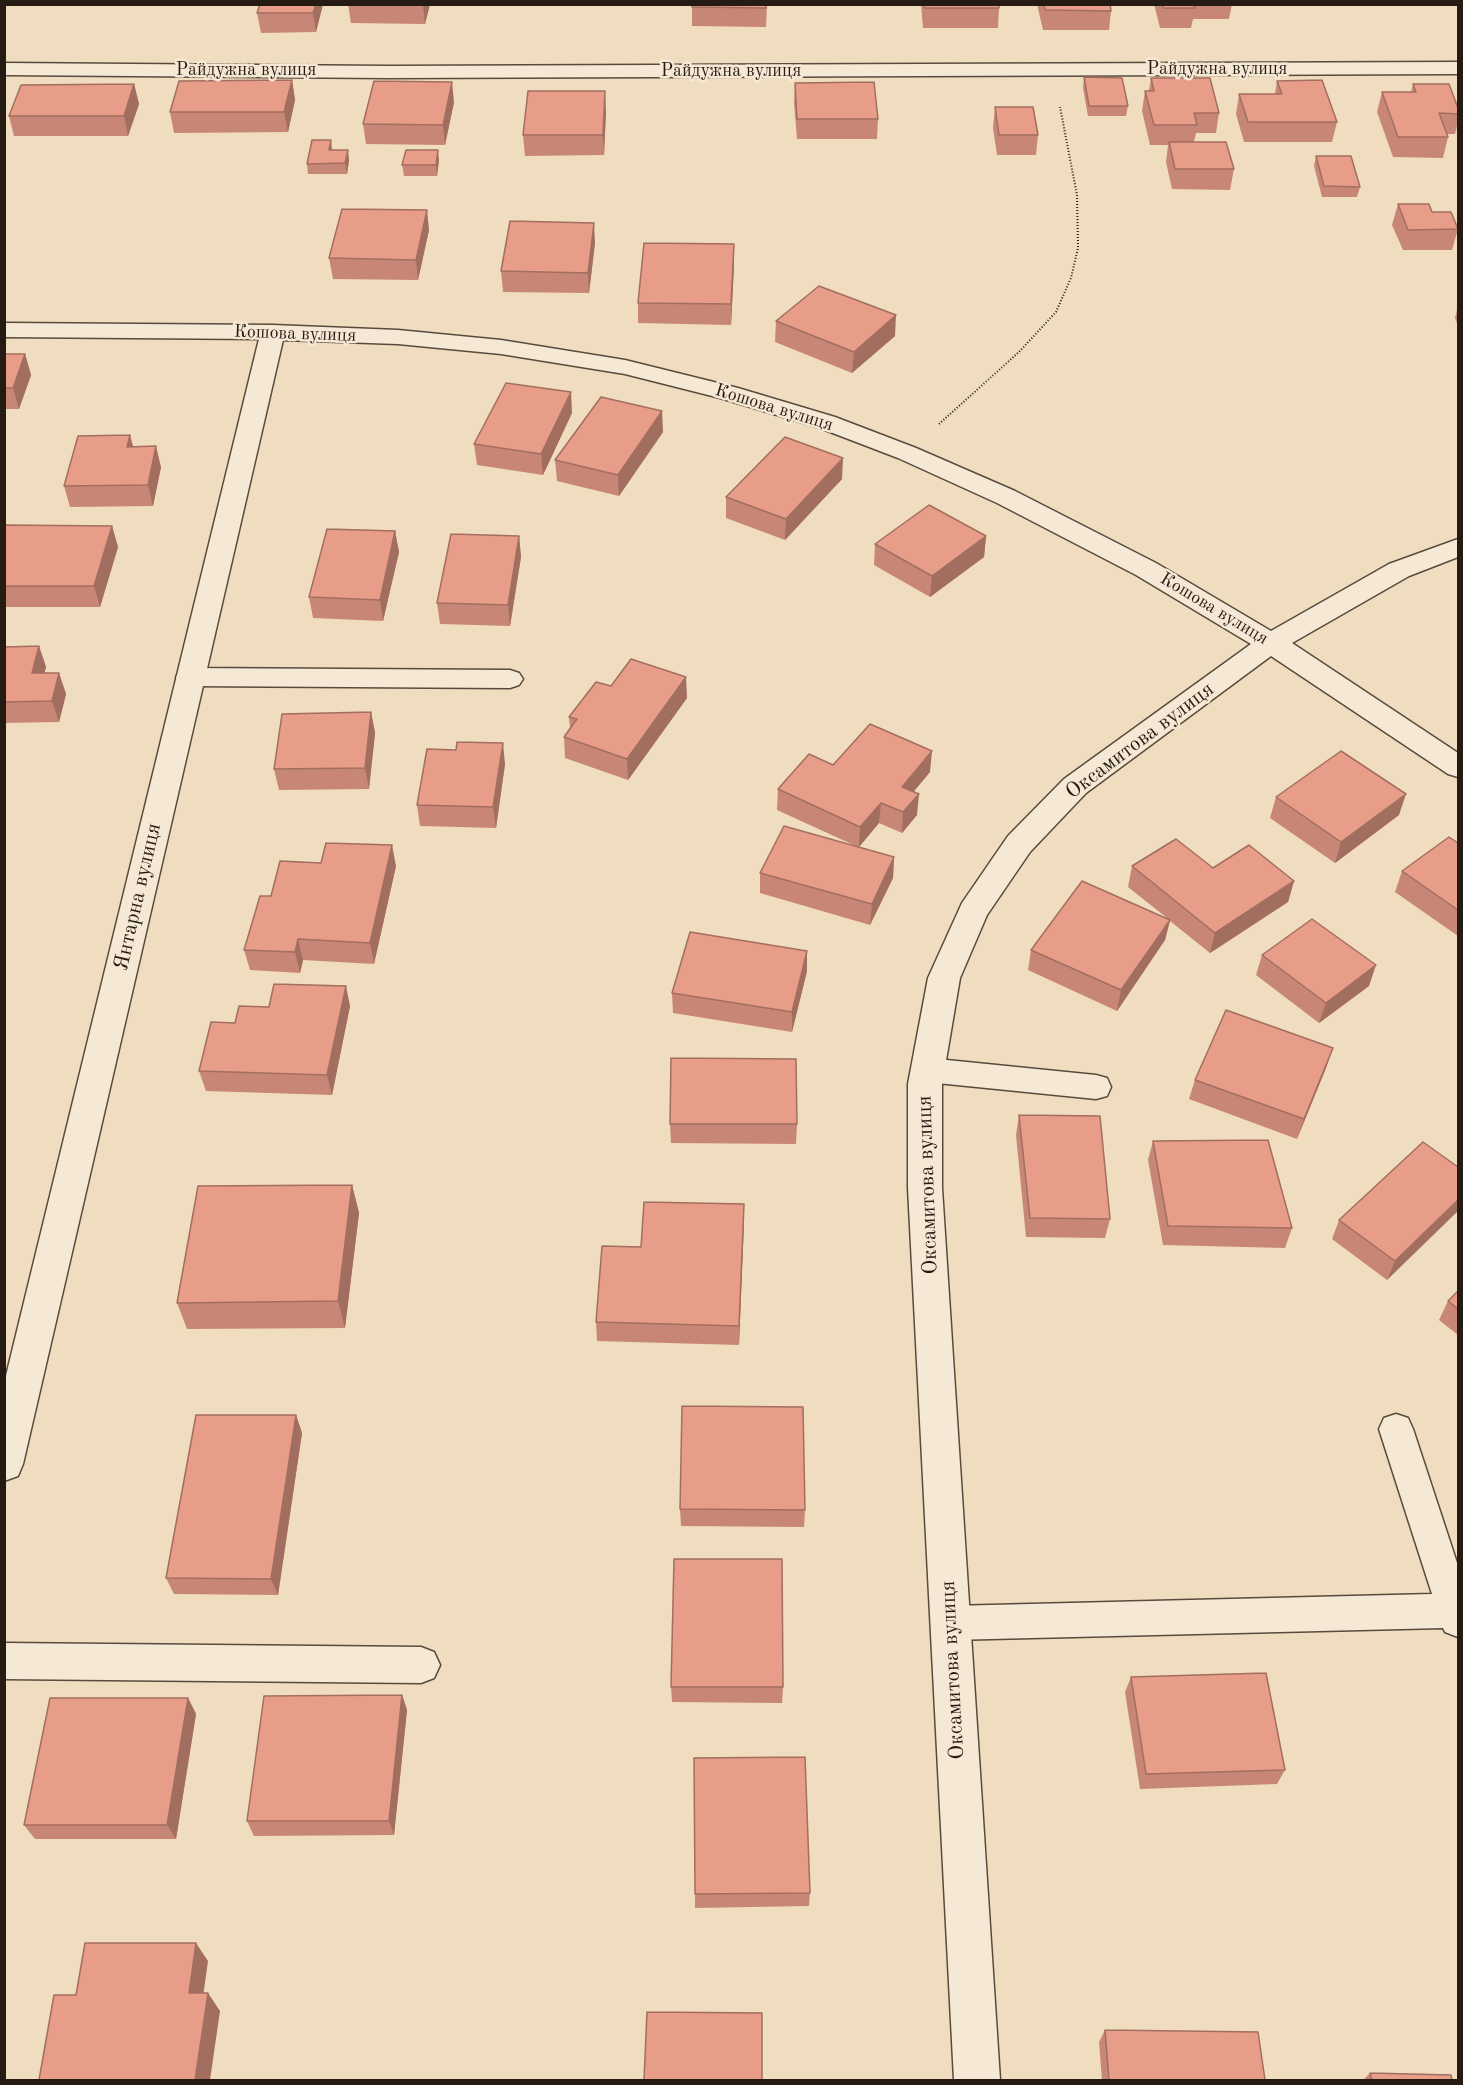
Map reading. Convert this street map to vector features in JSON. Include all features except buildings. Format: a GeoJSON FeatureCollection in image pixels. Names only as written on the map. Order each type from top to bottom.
{"type":"FeatureCollection","features":[{"type":"Feature","properties":{"kind":"street","name":"Райдужна вулиця"},"geometry":{"type":"LineString","coordinates":[[4,69],[377,72],[1458,68]]}},
{"type":"Feature","properties":{"kind":"street","name":"Кошова вулиця"},"geometry":{"type":"LineString","coordinates":[[4,330],[273,332],[398,337],[501,347],[625,367],[729,393],[826,422],[907,453],[1006,497],[1146,569],[1271,643],[1458,767]]}},
{"type":"Feature","properties":{"kind":"street","name":"Янтарна вулиця"},"geometry":{"type":"LineString","coordinates":[[4,1464],[189,677],[273,332]]}},
{"type":"Feature","properties":{"kind":"street","name":"Оксамитова вулиця"},"geometry":{"type":"LineString","coordinates":[[977,2080],[925,1188],[927,1070],[944,978],[973,911],[1019,844],[1075,786],[1271,643],[1399,570],[1458,547]]}},
{"type":"Feature","properties":{"kind":"lane"},"geometry":{"type":"LineString","coordinates":[[189,677],[510,679]]}},
{"type":"Feature","properties":{"kind":"lane"},"geometry":{"type":"LineString","coordinates":[[927,1070],[1096,1087]]}},
{"type":"Feature","properties":{"kind":"lane"},"geometry":{"type":"LineString","coordinates":[[950,1623],[1457,1615],[1396,1429]]}},
{"type":"Feature","properties":{"kind":"lane"},"geometry":{"type":"LineString","coordinates":[[4,1660],[421,1665]]}},
{"type":"Feature","properties":{"kind":"path"},"geometry":{"type":"LineString","coordinates":[[907,453],[1019,352],[1056,312],[1071,278],[1078,248],[1077,195],[1054,70]]}}]}
